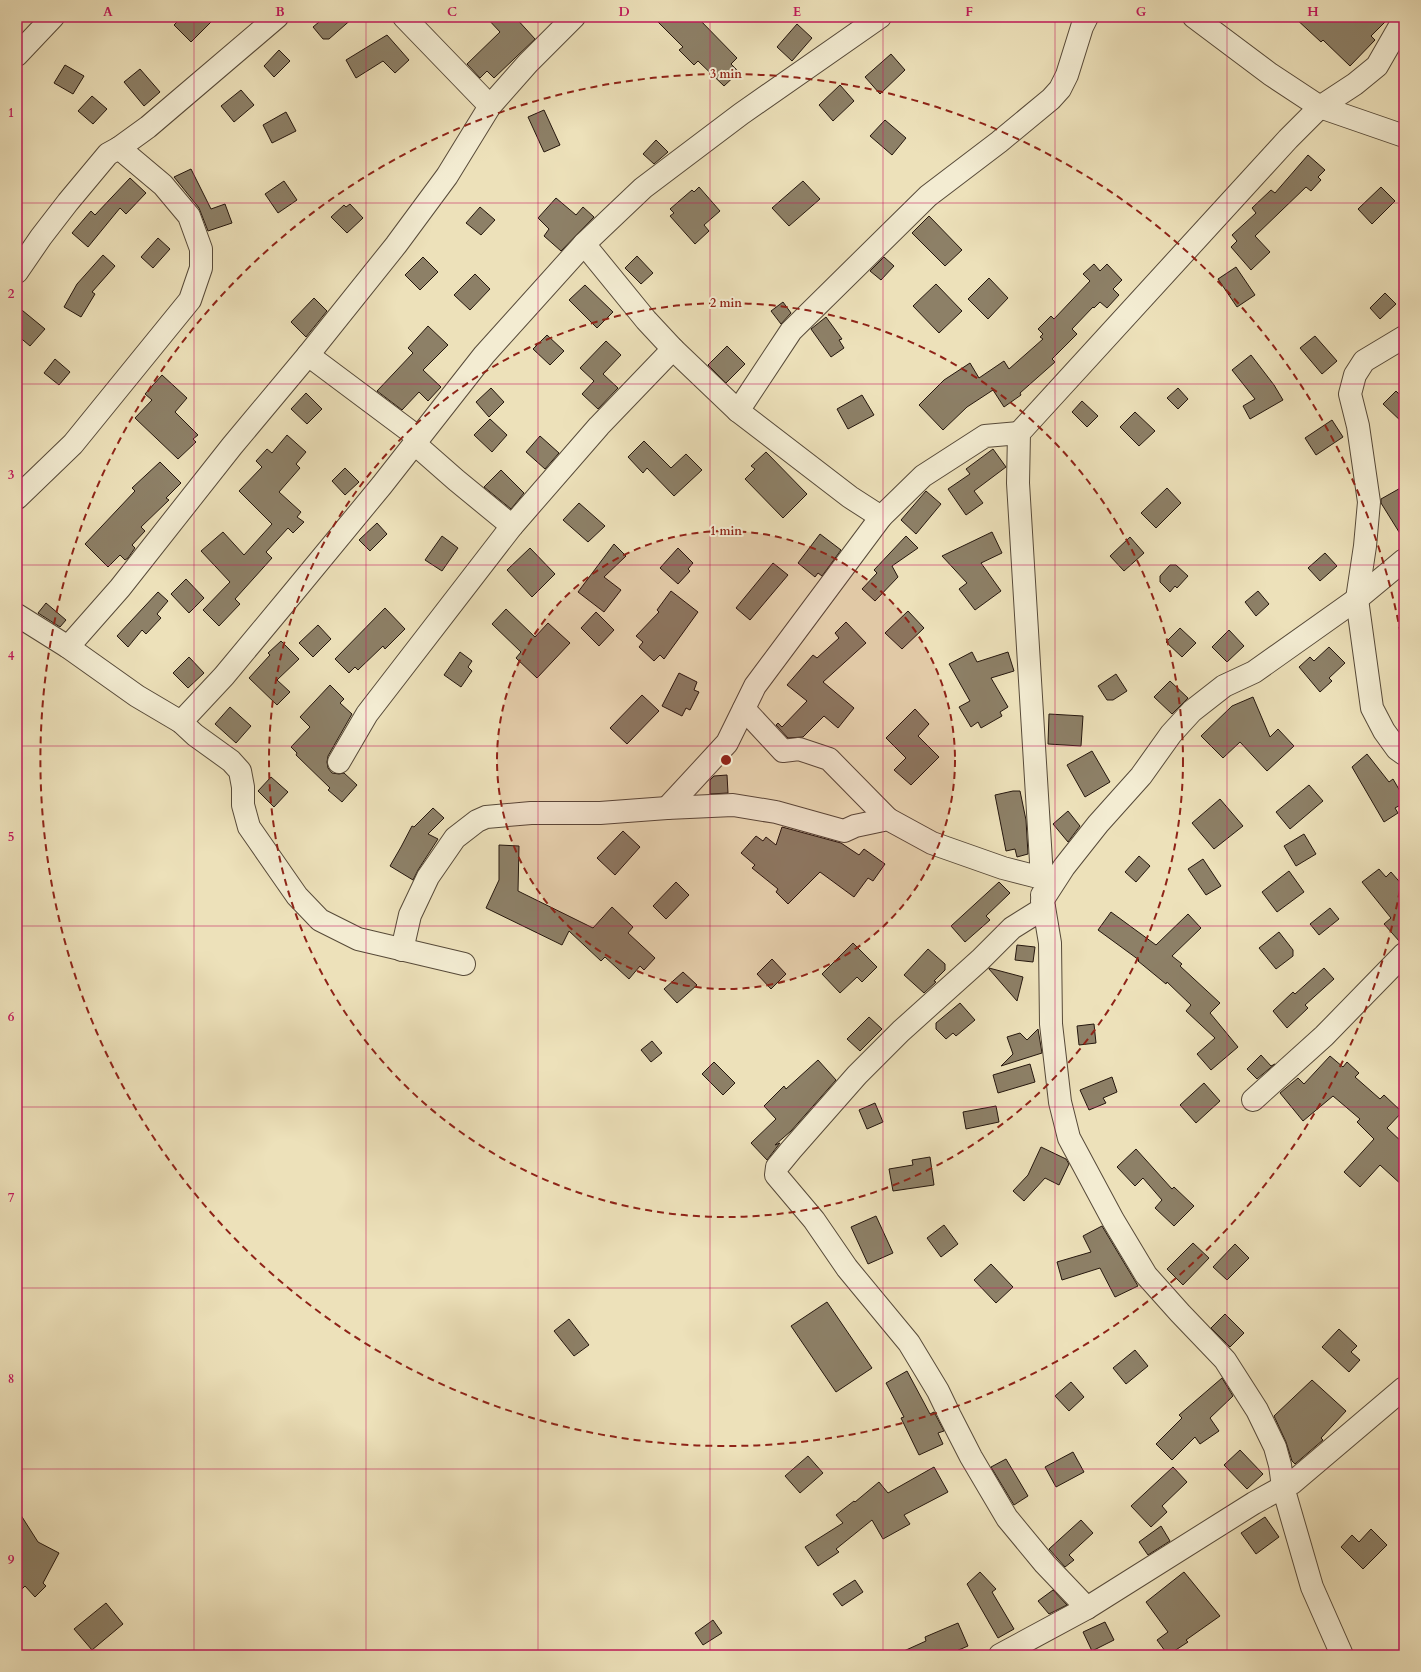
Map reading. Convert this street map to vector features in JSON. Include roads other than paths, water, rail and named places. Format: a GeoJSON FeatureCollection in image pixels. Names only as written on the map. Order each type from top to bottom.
{"type":"FeatureCollection","features":[{"type":"Feature","properties":{"kind":"street"},"geometry":{"type":"LineString","coordinates":[[17,55],[52,17]]}},
{"type":"Feature","properties":{"kind":"street"},"geometry":{"type":"LineString","coordinates":[[17,272],[41,237],[108,154],[119,148],[201,83],[277,17]]}},
{"type":"Feature","properties":{"kind":"street"},"geometry":{"type":"LineString","coordinates":[[404,17],[490,106]]}},
{"type":"Feature","properties":{"kind":"street"},"geometry":{"type":"LineString","coordinates":[[68,647],[120,588],[232,446],[308,355],[396,245],[447,176],[490,106],[528,63],[574,17]]}},
{"type":"Feature","properties":{"kind":"street"},"geometry":{"type":"LineString","coordinates":[[181,722],[229,670],[417,441],[484,355],[584,244],[643,188],[741,114],[880,17]]}},
{"type":"Feature","properties":{"kind":"street"},"geometry":{"type":"LineString","coordinates":[[738,411],[791,331],[928,196],[1000,142],[1051,99],[1060,89],[1067,75],[1082,27],[1087,17]]}},
{"type":"Feature","properties":{"kind":"street"},"geometry":{"type":"LineString","coordinates":[[1194,17],[1270,74],[1320,107],[1404,136]]}},
{"type":"Feature","properties":{"kind":"street"},"geometry":{"type":"LineString","coordinates":[[1342,1655],[1312,1587],[1283,1487],[1280,1465],[1275,1447],[1257,1410],[1225,1360],[1146,1275],[1105,1207],[1069,1138],[1060,1102],[1051,1024],[1050,943],[1043,904],[1018,483],[1019,433],[1283,145],[1320,107],[1355,84],[1377,66],[1404,19]]}},
{"type":"Feature","properties":{"kind":"street"},"geometry":{"type":"LineString","coordinates":[[17,498],[73,444],[190,300],[201,268],[201,249],[189,216],[163,185],[119,148]]}},
{"type":"Feature","properties":{"kind":"street"},"geometry":{"type":"LineString","coordinates":[[584,244],[646,320],[673,349],[738,411],[850,497],[881,517]]}},
{"type":"Feature","properties":{"kind":"street"},"geometry":{"type":"LineString","coordinates":[[1404,337],[1364,361],[1355,375],[1350,394],[1358,426],[1369,502],[1365,546],[1357,599],[1372,708],[1384,731],[1397,749],[1404,754]]}},
{"type":"Feature","properties":{"kind":"street"},"geometry":{"type":"LineString","coordinates":[[339,762],[367,714],[512,526],[599,426],[673,349]]}},
{"type":"Feature","properties":{"kind":"street"},"geometry":{"type":"LineString","coordinates":[[308,355],[417,441],[456,480],[512,526]]}},
{"type":"Feature","properties":{"kind":"street"},"geometry":{"type":"LineString","coordinates":[[667,808],[727,743],[755,686],[881,517],[923,476],[985,436],[1019,433]]}},
{"type":"Feature","properties":{"kind":"street"},"geometry":{"type":"LineString","coordinates":[[1087,1608],[1045,1564],[1007,1518],[971,1457],[938,1391],[909,1343],[847,1268],[814,1220],[776,1175],[777,1167],[858,1075],[895,1037],[980,960],[1012,928],[1043,904],[1064,867],[1093,830],[1140,776],[1171,734],[1192,711],[1224,686],[1254,672],[1357,599],[1404,560]]}},
{"type":"Feature","properties":{"kind":"street"},"geometry":{"type":"LineString","coordinates":[[17,615],[68,647],[137,696],[181,722],[195,735],[231,761],[240,771],[243,787],[243,805],[249,827],[297,896],[320,920],[358,939],[464,964]]}},
{"type":"Feature","properties":{"kind":"street"},"geometry":{"type":"LineString","coordinates":[[744,709],[783,751],[798,749],[829,759],[888,819],[932,842],[1003,868],[1042,878]]}},
{"type":"Feature","properties":{"kind":"street"},"geometry":{"type":"LineString","coordinates":[[402,950],[410,915],[428,877],[455,838],[477,821],[486,817],[524,813],[600,813],[667,808],[733,806],[776,812],[844,831],[855,826],[888,819]]}},
{"type":"Feature","properties":{"kind":"street"},"geometry":{"type":"LineString","coordinates":[[1253,1100],[1324,1036],[1404,954]]}},
{"type":"Feature","properties":{"kind":"street"},"geometry":{"type":"LineString","coordinates":[[1000,1655],[1087,1608],[1254,1503],[1292,1483],[1404,1388]]}}]}
